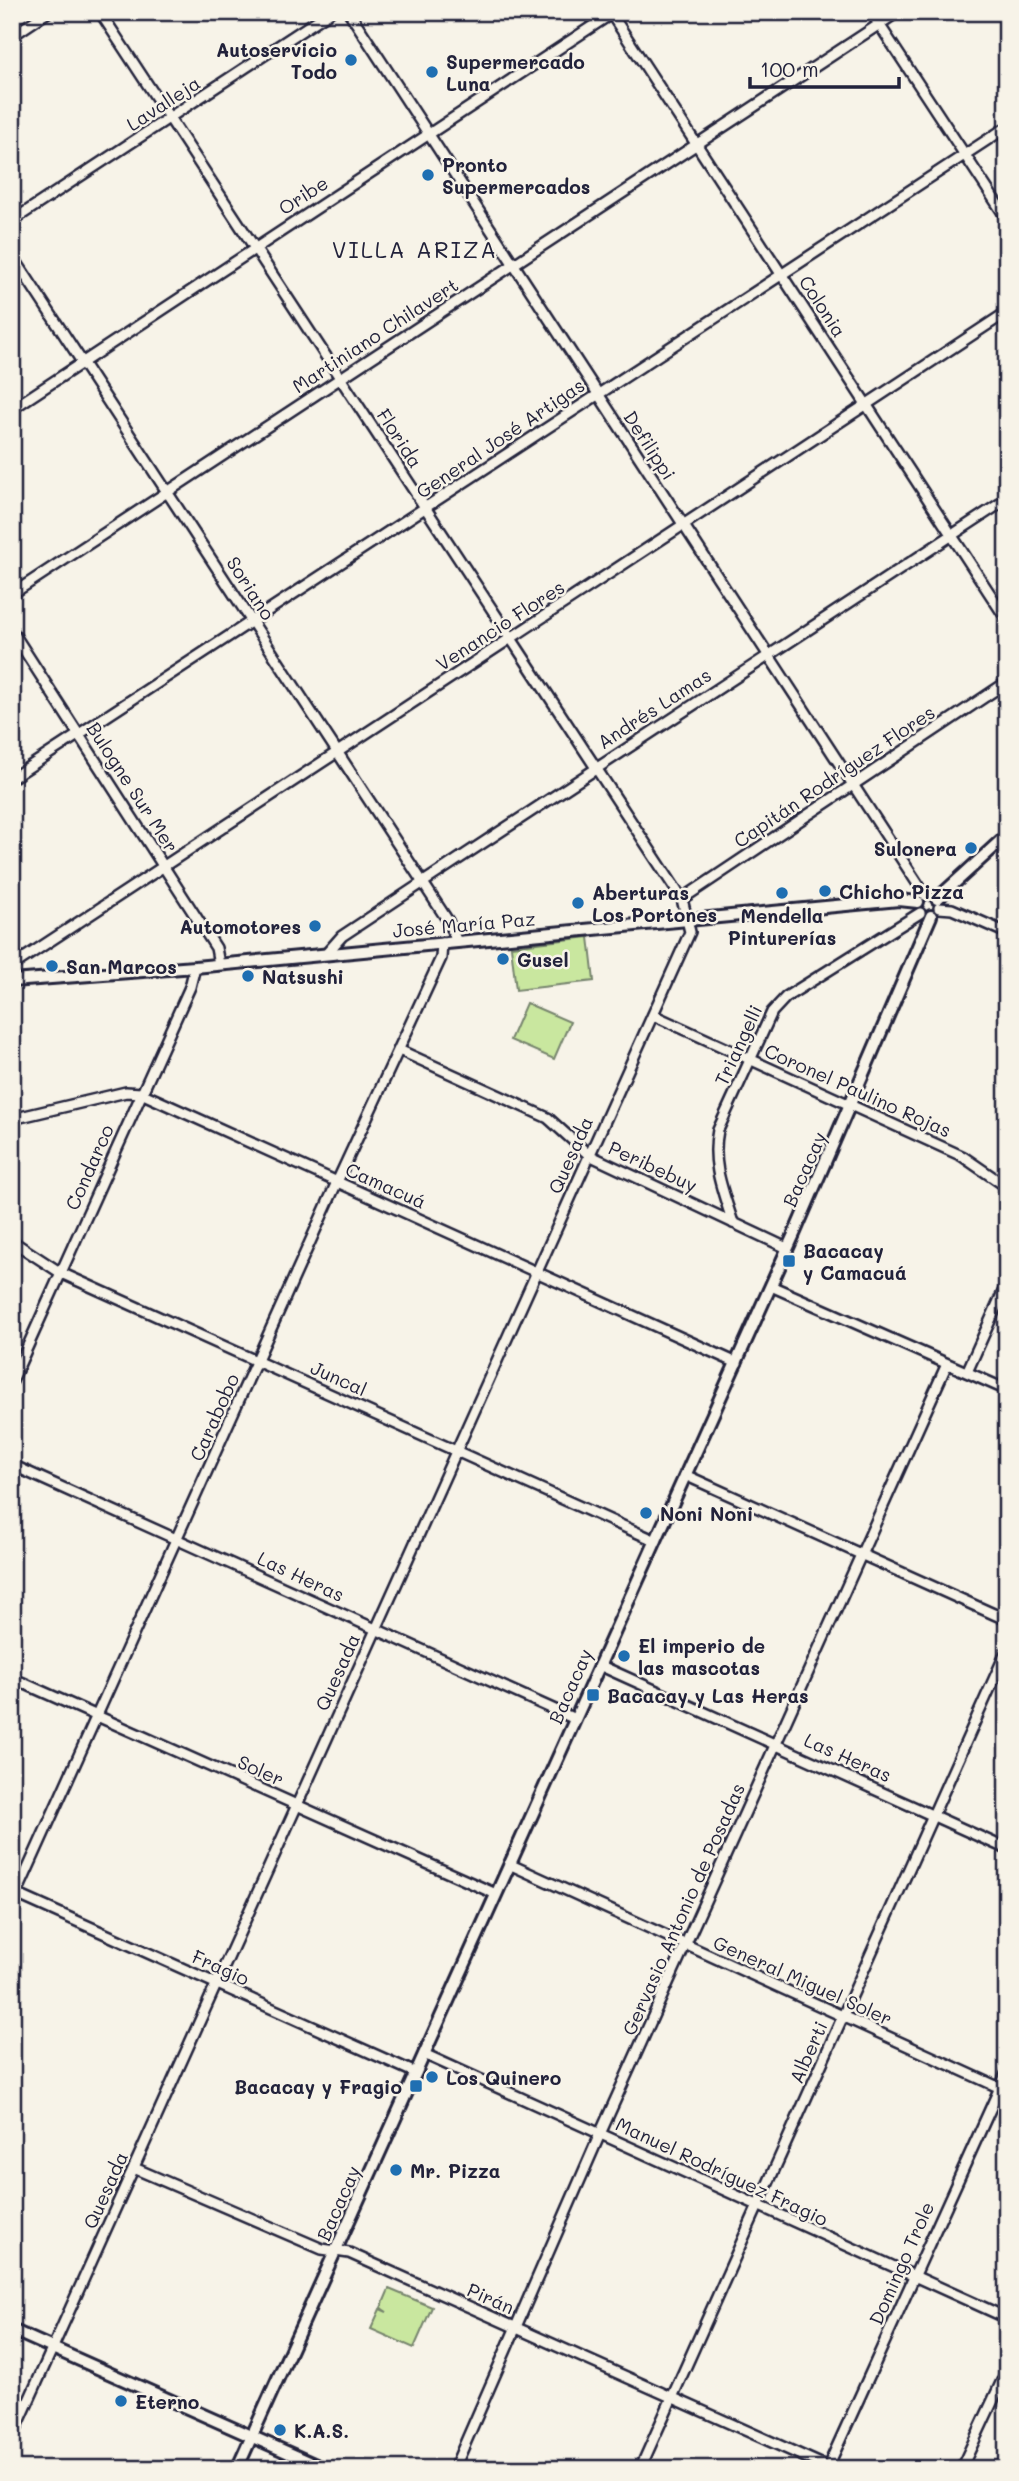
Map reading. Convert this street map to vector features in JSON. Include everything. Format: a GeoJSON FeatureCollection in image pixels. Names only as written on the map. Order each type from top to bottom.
{"type":"FeatureCollection","features":[{"type":"Feature","properties":{"kind":"street"},"geometry":{"type":"LineString","coordinates":[[12,36],[48,12]]}},
{"type":"Feature","properties":{"kind":"street","name":"Florida"},"geometry":{"type":"LineString","coordinates":[[100,12],[682,899],[688,920]]}},
{"type":"Feature","properties":{"kind":"street","name":"Lavalleja"},"geometry":{"type":"LineString","coordinates":[[12,221],[330,12]]}},
{"type":"Feature","properties":{"kind":"street","name":"Defilippi"},"geometry":{"type":"LineString","coordinates":[[349,12],[682,526],[853,783],[928,906]]}},
{"type":"Feature","properties":{"kind":"street"},"geometry":{"type":"LineString","coordinates":[[871,12],[1007,219]]}},
{"type":"Feature","properties":{"kind":"street","name":"Martiniano Chilavert"},"geometry":{"type":"LineString","coordinates":[[12,594],[898,12]]}},
{"type":"Feature","properties":{"kind":"street","name":"Oribe"},"geometry":{"type":"LineString","coordinates":[[12,409],[612,13]]}},
{"type":"Feature","properties":{"kind":"street","name":"Colonia"},"geometry":{"type":"LineString","coordinates":[[612,13],[1007,620]]}},
{"type":"Feature","properties":{"kind":"street","name":"General José Artigas"},"geometry":{"type":"LineString","coordinates":[[12,778],[1007,127]]}},
{"type":"Feature","properties":{"kind":"street","name":"Soriano"},"geometry":{"type":"LineString","coordinates":[[12,255],[454,930],[457,942]]}},
{"type":"Feature","properties":{"kind":"street","name":"Venancio Flores"},"geometry":{"type":"LineString","coordinates":[[12,966],[1007,312]]}},
{"type":"Feature","properties":{"kind":"street","name":"Andrés Lamas"},"geometry":{"type":"LineString","coordinates":[[327,953],[342,936],[1007,499]]}},
{"type":"Feature","properties":{"kind":"street","name":"Bulogne Sur Mer"},"geometry":{"type":"LineString","coordinates":[[12,631],[216,948],[219,964]]}},
{"type":"Feature","properties":{"kind":"street","name":"Capitán Rodríguez Flores"},"geometry":{"type":"LineString","coordinates":[[682,899],[1007,682]]}},
{"type":"Feature","properties":{"kind":"street"},"geometry":{"type":"LineString","coordinates":[[928,906],[1007,835]]}},
{"type":"Feature","properties":{"kind":"street","name":"José María Paz"},"geometry":{"type":"LineString","coordinates":[[12,981],[195,967],[899,900],[928,906]]}},
{"type":"Feature","properties":{"kind":"street"},"geometry":{"type":"LineString","coordinates":[[928,906],[952,909],[1007,933]]}},
{"type":"Feature","properties":{"kind":"street","name":"Triangelli"},"geometry":{"type":"LineString","coordinates":[[733,1223],[717,1172],[715,1144],[718,1130],[776,1004],[928,906]]}},
{"type":"Feature","properties":{"kind":"street","name":"Bacacay"},"geometry":{"type":"LineString","coordinates":[[237,2469],[737,1363],[851,1105],[928,906]]}},
{"type":"Feature","properties":{"kind":"street","name":"Quesada"},"geometry":{"type":"LineString","coordinates":[[12,2438],[456,1449],[689,939],[688,920]]}},
{"type":"Feature","properties":{"kind":"street","name":"Carabobo"},"geometry":{"type":"LineString","coordinates":[[12,1904],[14,1893],[98,1715],[337,1182],[441,958],[442,943]]}},
{"type":"Feature","properties":{"kind":"street","name":"Condarco"},"geometry":{"type":"LineString","coordinates":[[12,1381],[190,987],[195,967]]}},
{"type":"Feature","properties":{"kind":"street","name":"Coronel Paulino Rojas"},"geometry":{"type":"LineString","coordinates":[[653,1015],[962,1156],[1007,1187]]}},
{"type":"Feature","properties":{"kind":"street","name":"Peribebuy"},"geometry":{"type":"LineString","coordinates":[[399,1050],[542,1115],[589,1155],[787,1248]]}},
{"type":"Feature","properties":{"kind":"street"},"geometry":{"type":"LineString","coordinates":[[12,1119],[126,1092],[141,1093]]}},
{"type":"Feature","properties":{"kind":"street","name":"Camacuá"},"geometry":{"type":"LineString","coordinates":[[141,1093],[737,1363]]}},
{"type":"Feature","properties":{"kind":"street","name":"Juncal"},"geometry":{"type":"LineString","coordinates":[[12,1241],[61,1273],[656,1541]]}},
{"type":"Feature","properties":{"kind":"street"},"geometry":{"type":"LineString","coordinates":[[967,1372],[1007,1283]]}},
{"type":"Feature","properties":{"kind":"street"},"geometry":{"type":"LineString","coordinates":[[771,1286],[1007,1390]]}},
{"type":"Feature","properties":{"kind":"street","name":"Gervasio Antonio de Posadas"},"geometry":{"type":"LineString","coordinates":[[454,2469],[600,2134],[947,1364]]}},
{"type":"Feature","properties":{"kind":"street","name":"Las Heras"},"geometry":{"type":"LineString","coordinates":[[12,1465],[575,1719]]}},
{"type":"Feature","properties":{"kind":"street"},"geometry":{"type":"LineString","coordinates":[[685,1475],[1007,1620]]}},
{"type":"Feature","properties":{"kind":"street","name":"Alberti"},"geometry":{"type":"LineString","coordinates":[[640,2469],[1007,1650]]}},
{"type":"Feature","properties":{"kind":"street","name":"Las Heras"},"geometry":{"type":"LineString","coordinates":[[599,1665],[1007,1849]]}},
{"type":"Feature","properties":{"kind":"street","name":"Soler"},"geometry":{"type":"LineString","coordinates":[[12,1678],[496,1894]]}},
{"type":"Feature","properties":{"kind":"street","name":"General Miguel Soler"},"geometry":{"type":"LineString","coordinates":[[509,1864],[1003,2090]]}},
{"type":"Feature","properties":{"kind":"street","name":"Fragio"},"geometry":{"type":"LineString","coordinates":[[14,1893],[416,2073]]}},
{"type":"Feature","properties":{"kind":"street","name":"Manuel Rodríguez Fragio"},"geometry":{"type":"LineString","coordinates":[[424,2054],[1007,2318]]}},
{"type":"Feature","properties":{"kind":"street","name":"Domingo Trole"},"geometry":{"type":"LineString","coordinates":[[829,2468],[914,2276],[1003,2090],[1007,2072]]}},
{"type":"Feature","properties":{"kind":"street","name":"Pirán"},"geometry":{"type":"LineString","coordinates":[[134,2168],[322,2249],[349,2253],[829,2468]]}},
{"type":"Feature","properties":{"kind":"street"},"geometry":{"type":"LineString","coordinates":[[12,2330],[325,2469]]}},
{"type":"Feature","properties":{"kind":"street"},"geometry":{"type":"LineString","coordinates":[[961,2469],[1007,2370]]}},
{"type":"Feature","properties":{"kind":"green space"},"geometry":{"type":"Polygon","coordinates":[[[589,937],[594,981],[516,990],[511,946],[589,937]]]}},
{"type":"Feature","properties":{"kind":"green space"},"geometry":{"type":"Polygon","coordinates":[[[526,1003],[570,1022],[554,1059],[510,1040],[526,1003]]]}},
{"type":"Feature","properties":{"kind":"green space"},"geometry":{"type":"Polygon","coordinates":[[[389,2289],[432,2307],[414,2348],[371,2329],[380,2309],[387,2312],[381,2308],[389,2289]]]}},
{"type":"Feature","properties":{"kind":"place","name":"Autoservicio Todo"},"geometry":{"type":"Point","coordinates":[351,60]}},
{"type":"Feature","properties":{"kind":"place","name":"Supermercado Luna"},"geometry":{"type":"Point","coordinates":[432,72]}},
{"type":"Feature","properties":{"kind":"place","name":"Pronto Supermercados"},"geometry":{"type":"Point","coordinates":[428,175]}},
{"type":"Feature","properties":{"kind":"place","name":"Sulonera"},"geometry":{"type":"Point","coordinates":[971,848]}},
{"type":"Feature","properties":{"kind":"place","name":"Chicho Pizza"},"geometry":{"type":"Point","coordinates":[825,891]}},
{"type":"Feature","properties":{"kind":"place","name":"Mendella Pinturerías"},"geometry":{"type":"Point","coordinates":[782,893]}},
{"type":"Feature","properties":{"kind":"place","name":"Aberturas Los Portones"},"geometry":{"type":"Point","coordinates":[578,903]}},
{"type":"Feature","properties":{"kind":"place","name":"Automotores"},"geometry":{"type":"Point","coordinates":[315,926]}},
{"type":"Feature","properties":{"kind":"place","name":"Gusel"},"geometry":{"type":"Point","coordinates":[503,959]}},
{"type":"Feature","properties":{"kind":"place","name":"San Marcos"},"geometry":{"type":"Point","coordinates":[52,966]}},
{"type":"Feature","properties":{"kind":"place","name":"Natsushi"},"geometry":{"type":"Point","coordinates":[248,976]}},
{"type":"Feature","properties":{"kind":"place","name":"Bacacay y Camacuá"},"geometry":{"type":"Point","coordinates":[789,1261]}},
{"type":"Feature","properties":{"kind":"place","name":"Noni Noni"},"geometry":{"type":"Point","coordinates":[646,1513]}},
{"type":"Feature","properties":{"kind":"place","name":"El imperio de las mascotas"},"geometry":{"type":"Point","coordinates":[624,1656]}},
{"type":"Feature","properties":{"kind":"place","name":"Bacacay y Las Heras"},"geometry":{"type":"Point","coordinates":[593,1695]}},
{"type":"Feature","properties":{"kind":"place","name":"Los Quinero"},"geometry":{"type":"Point","coordinates":[432,2077]}},
{"type":"Feature","properties":{"kind":"place","name":"Bacacay y Fragio"},"geometry":{"type":"Point","coordinates":[416,2086]}},
{"type":"Feature","properties":{"kind":"place","name":"Mr. Pizza"},"geometry":{"type":"Point","coordinates":[396,2170]}},
{"type":"Feature","properties":{"kind":"place","name":"Eterno"},"geometry":{"type":"Point","coordinates":[121,2401]}},
{"type":"Feature","properties":{"kind":"place","name":"K.A.S."},"geometry":{"type":"Point","coordinates":[280,2430]}},
{"type":"Feature","properties":{"kind":"district","name":"VILLA ARIZA"},"geometry":{"type":"Point","coordinates":[415,249]}}]}
